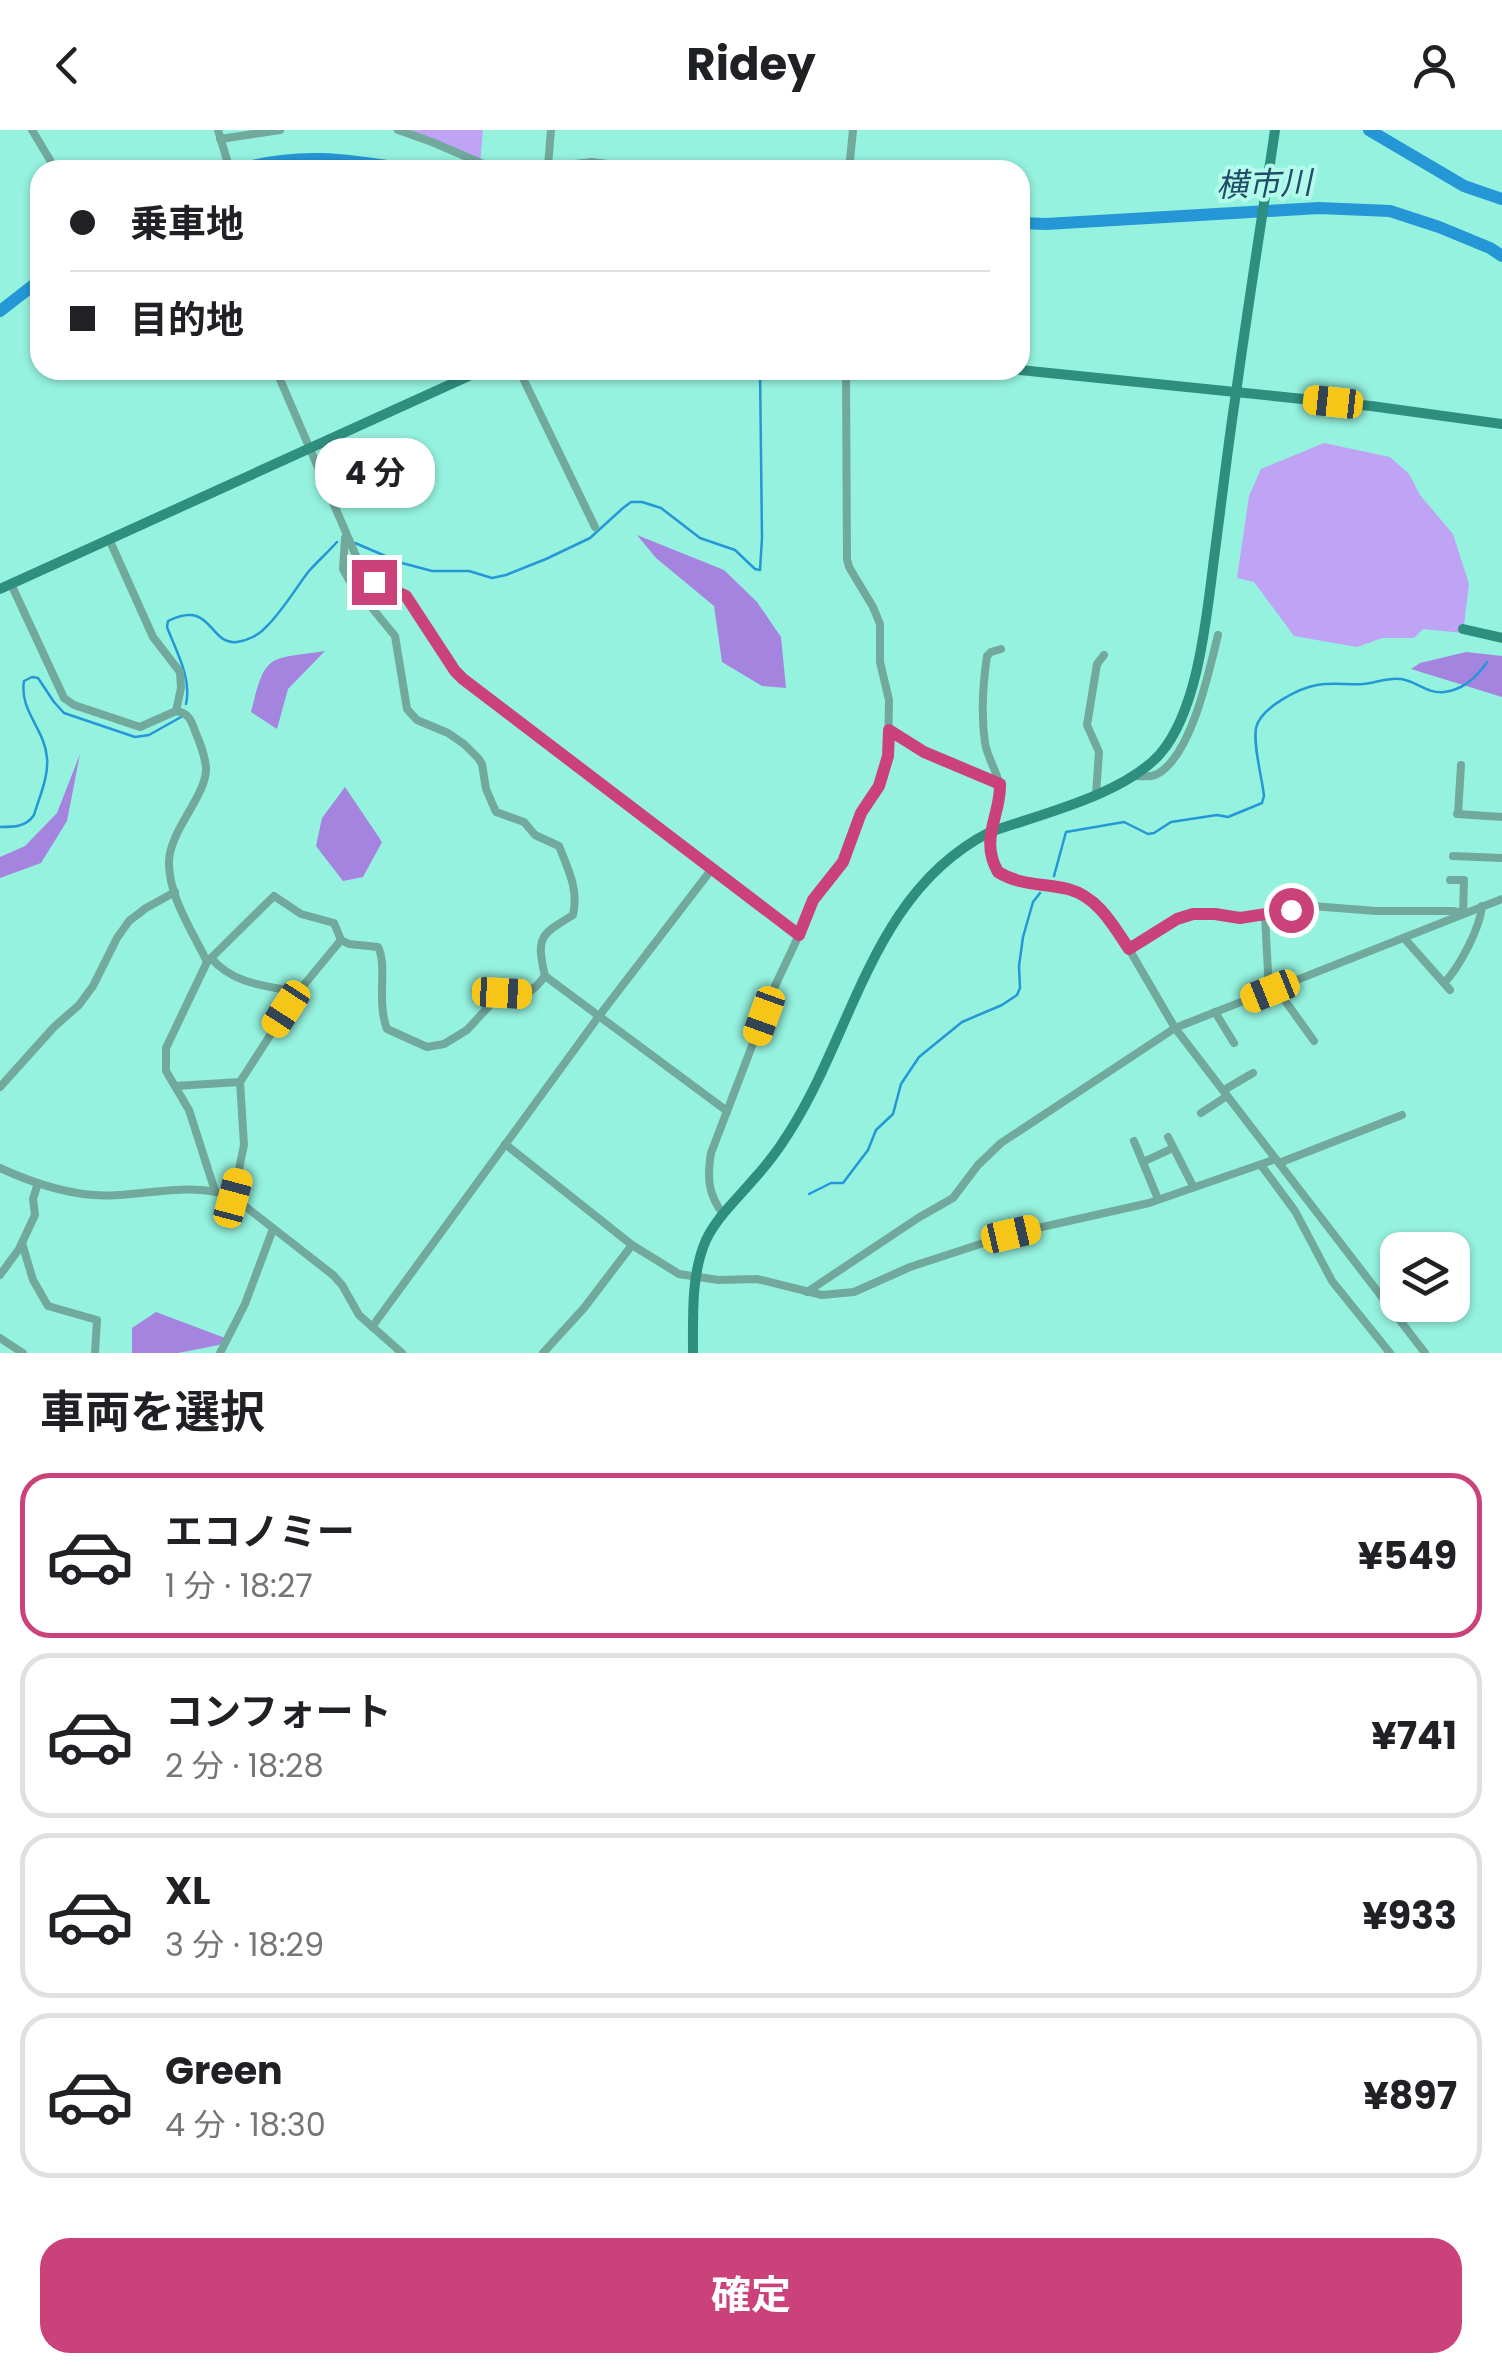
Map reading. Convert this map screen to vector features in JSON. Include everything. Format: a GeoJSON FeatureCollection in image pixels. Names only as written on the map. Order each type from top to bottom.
{"type":"FeatureCollection","features":[{"type":"Feature","properties":{"kind":"street"},"geometry":{"type":"LineString","coordinates":[[32,130],[50,160]]}},
{"type":"Feature","properties":{"kind":"street"},"geometry":{"type":"LineString","coordinates":[[220,138],[280,130]]}},
{"type":"Feature","properties":{"kind":"street"},"geometry":{"type":"LineString","coordinates":[[398,130],[474,160]]}},
{"type":"Feature","properties":{"kind":"street"},"geometry":{"type":"LineString","coordinates":[[548,160],[551,130]]}},
{"type":"Feature","properties":{"kind":"street"},"geometry":{"type":"LineString","coordinates":[[850,160],[852,130]]}},
{"type":"Feature","properties":{"kind":"street"},"geometry":{"type":"LineString","coordinates":[[692,1353],[696,1277],[707,1238],[777,1151],[799,1116],[858,991],[907,903],[936,868],[990,832],[1135,776],[1158,756],[1178,727],[1192,685],[1206,615],[1275,130]]}},
{"type":"Feature","properties":{"kind":"street"},"geometry":{"type":"LineString","coordinates":[[1030,371],[1371,406],[1502,424]]}},
{"type":"Feature","properties":{"kind":"street"},"geometry":{"type":"LineString","coordinates":[[280,380],[363,572],[374,582],[406,596],[455,671],[799,935]]}},
{"type":"Feature","properties":{"kind":"street"},"geometry":{"type":"LineString","coordinates":[[298,992],[246,982],[209,960],[175,892],[170,856],[206,769],[187,714],[176,710],[140,727],[64,698],[5,586],[460,380]]}},
{"type":"Feature","properties":{"kind":"street"},"geometry":{"type":"LineString","coordinates":[[524,380],[595,528]]}},
{"type":"Feature","properties":{"kind":"street"},"geometry":{"type":"LineString","coordinates":[[723,1214],[714,1202],[708,1182],[711,1154],[726,1112],[813,900],[843,862],[861,813],[879,786],[888,756],[889,700],[880,662],[880,624],[847,558],[846,380]]}},
{"type":"Feature","properties":{"kind":"street"},"geometry":{"type":"LineString","coordinates":[[346,533],[343,569],[394,636],[406,709],[418,720],[448,733],[478,758],[496,812],[524,822],[535,835],[559,846],[576,902],[573,914],[542,938],[540,952],[545,976],[726,1112]]}},
{"type":"Feature","properties":{"kind":"street"},"geometry":{"type":"LineString","coordinates":[[109,539],[153,638],[180,672],[176,710]]}},
{"type":"Feature","properties":{"kind":"street"},"geometry":{"type":"LineString","coordinates":[[1463,630],[1502,638]]}},
{"type":"Feature","properties":{"kind":"street"},"geometry":{"type":"LineString","coordinates":[[1135,776],[1159,773],[1192,727],[1218,635]]}},
{"type":"Feature","properties":{"kind":"street"},"geometry":{"type":"LineString","coordinates":[[1000,649],[986,656],[984,714],[986,749],[1000,784],[990,832],[993,864],[998,872],[1035,886],[1083,895],[1102,909],[1175,1028],[1424,1353]]}},
{"type":"Feature","properties":{"kind":"street"},"geometry":{"type":"LineString","coordinates":[[1096,794],[1099,752],[1087,725],[1097,664],[1104,655]]}},
{"type":"Feature","properties":{"kind":"street"},"geometry":{"type":"LineString","coordinates":[[889,730],[924,752],[1000,784]]}},
{"type":"Feature","properties":{"kind":"street"},"geometry":{"type":"LineString","coordinates":[[1461,765],[1456,814],[1502,816]]}},
{"type":"Feature","properties":{"kind":"street"},"geometry":{"type":"LineString","coordinates":[[1453,856],[1502,858]]}},
{"type":"Feature","properties":{"kind":"street"},"geometry":{"type":"LineString","coordinates":[[372,1327],[599,1016],[712,870]]}},
{"type":"Feature","properties":{"kind":"street"},"geometry":{"type":"LineString","coordinates":[[1450,880],[1464,880],[1464,914]]}},
{"type":"Feature","properties":{"kind":"street"},"geometry":{"type":"LineString","coordinates":[[0,1087],[79,1005],[129,921],[175,892]]}},
{"type":"Feature","properties":{"kind":"street"},"geometry":{"type":"LineString","coordinates":[[216,1190],[189,1110],[166,1071],[166,1048],[209,960],[274,896],[301,914],[334,923],[340,940],[378,947],[382,954],[380,1002],[387,1028],[427,1047],[444,1044],[466,1030],[502,993],[526,994],[545,976]]}},
{"type":"Feature","properties":{"kind":"street"},"geometry":{"type":"LineString","coordinates":[[808,1292],[953,1198],[1001,1143],[1175,1028],[1502,899]]}},
{"type":"Feature","properties":{"kind":"street"},"geometry":{"type":"LineString","coordinates":[[1129,949],[1177,919],[1193,914],[1240,918],[1312,906],[1464,914]]}},
{"type":"Feature","properties":{"kind":"street"},"geometry":{"type":"LineString","coordinates":[[1404,938],[1447,986],[1481,917],[1482,906]]}},
{"type":"Feature","properties":{"kind":"street"},"geometry":{"type":"LineString","coordinates":[[1265,916],[1273,990],[1314,1041]]}},
{"type":"Feature","properties":{"kind":"street"},"geometry":{"type":"LineString","coordinates":[[233,1198],[244,1145],[240,1082],[298,992],[340,940]]}},
{"type":"Feature","properties":{"kind":"street"},"geometry":{"type":"LineString","coordinates":[[1215,1012],[1234,1043]]}},
{"type":"Feature","properties":{"kind":"street"},"geometry":{"type":"LineString","coordinates":[[1201,1114],[1253,1073]]}},
{"type":"Feature","properties":{"kind":"street"},"geometry":{"type":"LineString","coordinates":[[175,1086],[240,1082]]}},
{"type":"Feature","properties":{"kind":"street"},"geometry":{"type":"LineString","coordinates":[[505,1144],[632,1245],[679,1274],[718,1280],[757,1279],[822,1295],[854,1292],[910,1267],[1011,1234],[1158,1199],[1277,1161],[1402,1114]]}},
{"type":"Feature","properties":{"kind":"street"},"geometry":{"type":"LineString","coordinates":[[1168,1137],[1193,1186]]}},
{"type":"Feature","properties":{"kind":"street"},"geometry":{"type":"LineString","coordinates":[[1134,1141],[1158,1199]]}},
{"type":"Feature","properties":{"kind":"street"},"geometry":{"type":"LineString","coordinates":[[1142,1162],[1173,1148]]}},
{"type":"Feature","properties":{"kind":"street"},"geometry":{"type":"LineString","coordinates":[[1261,1164],[1295,1211],[1332,1280],[1390,1353]]}},
{"type":"Feature","properties":{"kind":"street"},"geometry":{"type":"LineString","coordinates":[[0,1168],[38,1183],[84,1194],[216,1190],[233,1198],[333,1275],[359,1314],[402,1353]]}},
{"type":"Feature","properties":{"kind":"street"},"geometry":{"type":"LineString","coordinates":[[0,1275],[22,1244],[34,1215],[38,1183]]}},
{"type":"Feature","properties":{"kind":"street"},"geometry":{"type":"LineString","coordinates":[[220,1353],[245,1304],[273,1229]]}},
{"type":"Feature","properties":{"kind":"street"},"geometry":{"type":"LineString","coordinates":[[22,1244],[33,1280],[48,1306],[96,1320],[95,1353]]}},
{"type":"Feature","properties":{"kind":"street"},"geometry":{"type":"LineString","coordinates":[[543,1353],[584,1308],[632,1245]]}},
{"type":"Feature","properties":{"kind":"street"},"geometry":{"type":"LineString","coordinates":[[0,1338],[23,1353]]}},
{"type":"Feature","properties":{"kind":"shaded area"},"geometry":{"type":"Polygon","coordinates":[[[398,130],[483,130],[480,160],[470,160],[398,130]]]}},
{"type":"Feature","properties":{"kind":"shaded area"},"geometry":{"type":"Polygon","coordinates":[[[1324,443],[1390,457],[1409,474],[1420,495],[1453,534],[1469,584],[1463,633],[1423,629],[1414,638],[1382,638],[1357,647],[1294,636],[1254,582],[1237,578],[1249,496],[1261,469],[1324,443]]]}},
{"type":"Feature","properties":{"kind":"shaded area"},"geometry":{"type":"Polygon","coordinates":[[[637,535],[724,570],[757,602],[781,637],[786,688],[762,686],[722,662],[714,606],[656,558],[637,535]]]}},
{"type":"Feature","properties":{"kind":"shaded area"},"geometry":{"type":"Polygon","coordinates":[[[325,651],[288,689],[277,729],[251,712],[261,678],[272,662],[325,651]]]}},
{"type":"Feature","properties":{"kind":"shaded area"},"geometry":{"type":"Polygon","coordinates":[[[1466,652],[1502,656],[1502,697],[1411,669],[1420,663],[1466,652]]]}},
{"type":"Feature","properties":{"kind":"shaded area"},"geometry":{"type":"Polygon","coordinates":[[[80,754],[67,821],[41,863],[0,878],[0,857],[25,846],[57,813],[80,754]]]}},
{"type":"Feature","properties":{"kind":"shaded area"},"geometry":{"type":"Polygon","coordinates":[[[345,787],[382,842],[363,877],[343,881],[316,846],[322,818],[345,787]]]}},
{"type":"Feature","properties":{"kind":"shaded area"},"geometry":{"type":"Polygon","coordinates":[[[156,1312],[225,1338],[219,1345],[178,1353],[132,1353],[132,1328],[156,1312]]]}},
{"type":"Feature","properties":{"kind":"waterway"},"geometry":{"type":"LineString","coordinates":[[1369,130],[1464,186],[1502,199]]}},
{"type":"Feature","properties":{"kind":"waterway","name":"横市川"},"geometry":{"type":"LineString","coordinates":[[294,160],[325,160]]}},
{"type":"Feature","properties":{"kind":"waterway","name":"横市川"},"geometry":{"type":"LineString","coordinates":[[1030,223],[1319,208],[1390,211],[1439,227],[1502,256]]}},
{"type":"Feature","properties":{"kind":"waterway","name":"横市川"},"geometry":{"type":"LineString","coordinates":[[0,311],[30,288]]}},
{"type":"Feature","properties":{"kind":"waterway"},"geometry":{"type":"LineString","coordinates":[[355,543],[432,571],[469,571],[492,578],[590,538],[631,502],[642,502],[661,508],[700,538],[735,550],[760,570],[760,380]]}},
{"type":"Feature","properties":{"kind":"waterway"},"geometry":{"type":"LineString","coordinates":[[186,704],[185,675],[168,621],[194,615],[228,641],[252,637],[271,622],[309,571],[337,542]]}},
{"type":"Feature","properties":{"kind":"waterway"},"geometry":{"type":"LineString","coordinates":[[1054,876],[1066,832],[1124,822],[1148,834],[1171,822],[1228,817],[1262,803],[1256,728],[1272,706],[1291,695],[1323,684],[1396,679],[1444,692],[1469,682],[1487,662]]}},
{"type":"Feature","properties":{"kind":"waterway"},"geometry":{"type":"LineString","coordinates":[[0,827],[19,826],[31,819],[47,772],[42,738],[25,702],[24,681],[38,678],[64,713],[135,737],[149,735],[181,717]]}},
{"type":"Feature","properties":{"kind":"waterway"},"geometry":{"type":"LineString","coordinates":[[809,1194],[831,1183],[843,1183],[868,1150],[876,1130],[893,1114],[901,1084],[919,1057],[962,1022],[1017,995],[1023,937],[1033,902],[1040,893]]}},
{"type":"Feature","properties":{"kind":"route"},"geometry":{"type":"LineString","coordinates":[[374,582],[406,596],[463,679],[799,935],[813,900],[843,862],[861,813],[879,786],[888,756],[889,730],[924,752],[1000,784],[990,832],[993,864],[998,872],[1035,886],[1083,895],[1102,909],[1129,949],[1177,919],[1193,914],[1240,918],[1291,910]]}}]}
